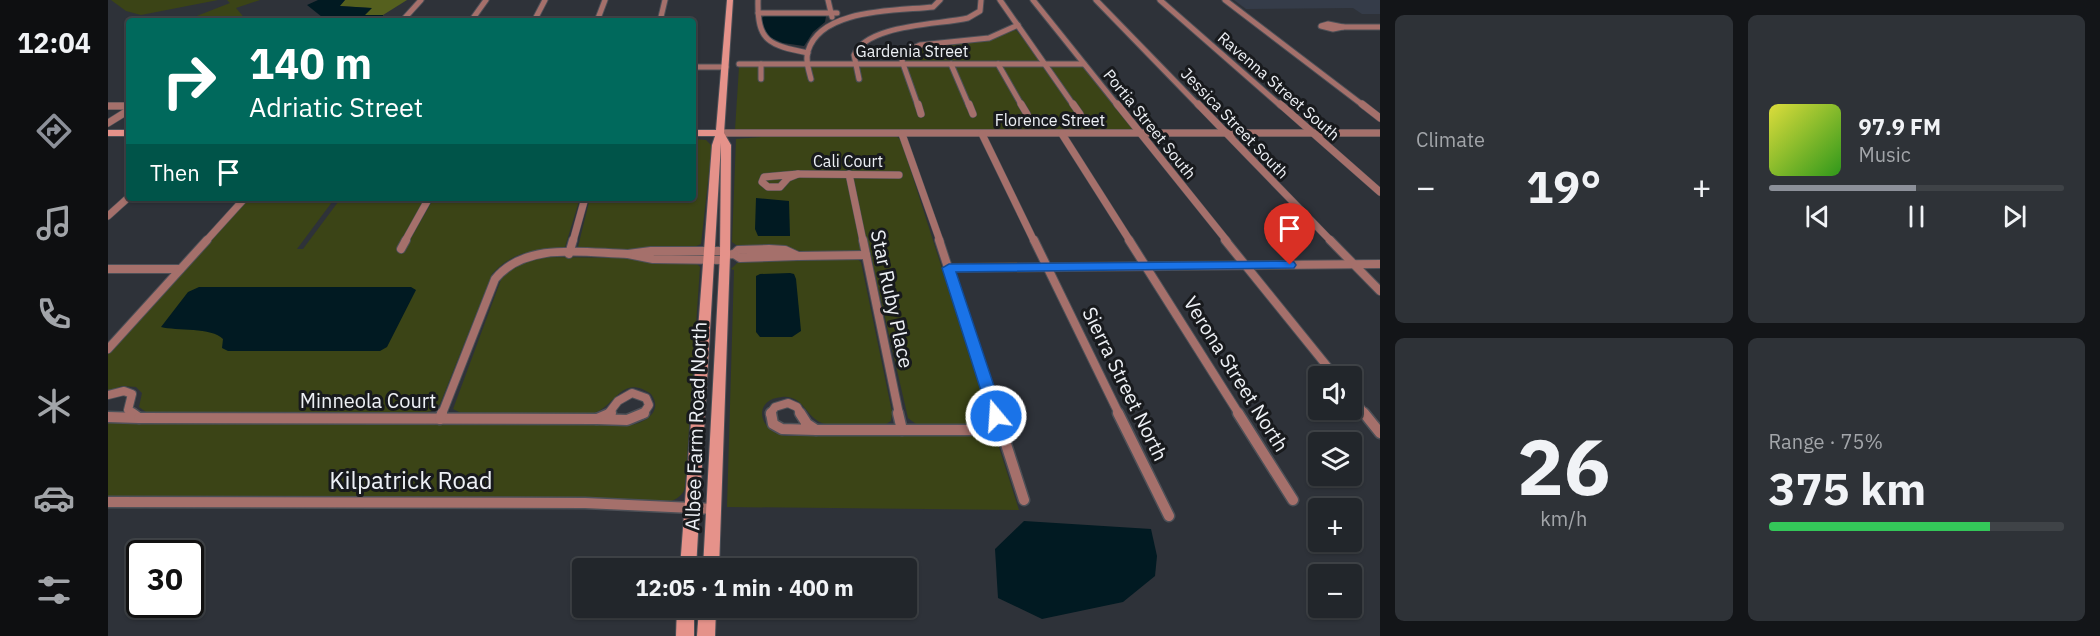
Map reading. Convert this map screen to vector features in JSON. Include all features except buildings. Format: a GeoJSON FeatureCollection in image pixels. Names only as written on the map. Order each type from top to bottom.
{"type":"FeatureCollection","features":[{"type":"Feature","properties":{"kind":"main road"},"geometry":{"type":"LineString","coordinates":[[696,133],[720,133],[730,0]]}},
{"type":"Feature","properties":{"kind":"main road"},"geometry":{"type":"LineString","coordinates":[[108,133],[126,133]]}},
{"type":"Feature","properties":{"kind":"main road","name":"Albee Farm Road North"},"geometry":{"type":"LineString","coordinates":[[712,558],[723,285],[727,255],[727,145],[720,133]]}},
{"type":"Feature","properties":{"kind":"main road","name":"Albee Farm Road North"},"geometry":{"type":"LineString","coordinates":[[689,558],[716,145],[720,133]]}},
{"type":"Feature","properties":{"kind":"main road"},"geometry":{"type":"LineString","coordinates":[[685,636],[686,618]]}},
{"type":"Feature","properties":{"kind":"main road"},"geometry":{"type":"LineString","coordinates":[[706,636],[707,618]]}},
{"type":"Feature","properties":{"kind":"street"},"geometry":{"type":"LineString","coordinates":[[405,18],[420,0]]}},
{"type":"Feature","properties":{"kind":"street"},"geometry":{"type":"LineString","coordinates":[[473,18],[486,0]]}},
{"type":"Feature","properties":{"kind":"street"},"geometry":{"type":"LineString","coordinates":[[536,18],[545,0]]}},
{"type":"Feature","properties":{"kind":"street"},"geometry":{"type":"LineString","coordinates":[[598,18],[605,0]]}},
{"type":"Feature","properties":{"kind":"street"},"geometry":{"type":"LineString","coordinates":[[661,18],[665,0]]}},
{"type":"Feature","properties":{"kind":"street"},"geometry":{"type":"LineString","coordinates":[[758,0],[759,28],[766,38],[785,47],[808,53]]}},
{"type":"Feature","properties":{"kind":"street"},"geometry":{"type":"LineString","coordinates":[[828,0],[837,23]]}},
{"type":"Feature","properties":{"kind":"street"},"geometry":{"type":"LineString","coordinates":[[834,0],[834,14]]}},
{"type":"Feature","properties":{"kind":"street"},"geometry":{"type":"LineString","coordinates":[[810,79],[808,53],[814,40],[837,23],[882,11],[933,7],[940,0]]}},
{"type":"Feature","properties":{"kind":"street"},"geometry":{"type":"LineString","coordinates":[[859,79],[855,64],[857,48],[871,37],[895,28],[966,20],[980,12],[981,0]]}},
{"type":"Feature","properties":{"kind":"street"},"geometry":{"type":"LineString","coordinates":[[1000,0],[1080,114]]}},
{"type":"Feature","properties":{"kind":"street","name":"Portia Street South"},"geometry":{"type":"LineString","coordinates":[[1033,0],[1327,366]]}},
{"type":"Feature","properties":{"kind":"street","name":"Jessica Street South"},"geometry":{"type":"LineString","coordinates":[[1096,0],[1380,291]]}},
{"type":"Feature","properties":{"kind":"street","name":"Ravenna Street South"},"geometry":{"type":"LineString","coordinates":[[1160,0],[1380,192]]}},
{"type":"Feature","properties":{"kind":"street"},"geometry":{"type":"LineString","coordinates":[[1226,0],[1380,118]]}},
{"type":"Feature","properties":{"kind":"street"},"geometry":{"type":"LineString","coordinates":[[758,14],[834,14]]}},
{"type":"Feature","properties":{"kind":"street"},"geometry":{"type":"LineString","coordinates":[[921,114],[903,64],[903,53],[916,46],[982,40],[1000,35],[1018,25]]}},
{"type":"Feature","properties":{"kind":"street"},"geometry":{"type":"LineString","coordinates":[[1343,27],[1380,27]]}},
{"type":"Feature","properties":{"kind":"street","name":"Gardenia Street"},"geometry":{"type":"LineString","coordinates":[[739,64],[1084,64]]}},
{"type":"Feature","properties":{"kind":"street"},"geometry":{"type":"LineString","coordinates":[[761,64],[761,79]]}},
{"type":"Feature","properties":{"kind":"street"},"geometry":{"type":"LineString","coordinates":[[951,64],[973,114]]}},
{"type":"Feature","properties":{"kind":"street"},"geometry":{"type":"LineString","coordinates":[[998,64],[1027,114]]}},
{"type":"Feature","properties":{"kind":"street"},"geometry":{"type":"LineString","coordinates":[[696,67],[726,67]]}},
{"type":"Feature","properties":{"kind":"street"},"geometry":{"type":"LineString","coordinates":[[108,106],[126,108]]}},
{"type":"Feature","properties":{"kind":"street"},"geometry":{"type":"LineString","coordinates":[[108,123],[126,110]]}},
{"type":"Feature","properties":{"kind":"street","name":"Florence Street"},"geometry":{"type":"LineString","coordinates":[[720,133],[1062,135],[1380,133]]}},
{"type":"Feature","properties":{"kind":"street"},"geometry":{"type":"LineString","coordinates":[[902,134],[949,268],[1024,500]]}},
{"type":"Feature","properties":{"kind":"street","name":"Sierra Street North"},"geometry":{"type":"LineString","coordinates":[[982,134],[1169,516]]}},
{"type":"Feature","properties":{"kind":"street","name":"Verona Street North"},"geometry":{"type":"LineString","coordinates":[[1062,135],[1293,500]]}},
{"type":"Feature","properties":{"kind":"street","name":"Cali Court"},"geometry":{"type":"LineString","coordinates":[[798,174],[788,178],[780,187],[768,187],[762,182],[764,177],[770,175],[798,174],[899,175]]}},
{"type":"Feature","properties":{"kind":"street","name":"Star Ruby Place"},"geometry":{"type":"LineString","coordinates":[[849,174],[902,430]]}},
{"type":"Feature","properties":{"kind":"street"},"geometry":{"type":"LineString","coordinates":[[108,216],[126,199]]}},
{"type":"Feature","properties":{"kind":"street"},"geometry":{"type":"LineString","coordinates":[[108,349],[242,201]]}},
{"type":"Feature","properties":{"kind":"street"},"geometry":{"type":"LineString","coordinates":[[401,249],[427,201]]}},
{"type":"Feature","properties":{"kind":"street"},"geometry":{"type":"LineString","coordinates":[[569,254],[584,201]]}},
{"type":"Feature","properties":{"kind":"street"},"geometry":{"type":"LineString","coordinates":[[440,419],[497,274],[506,266],[524,257],[543,254],[727,255],[740,258],[764,254],[788,258],[798,255],[866,255]]}},
{"type":"Feature","properties":{"kind":"street"},"geometry":{"type":"LineString","coordinates":[[949,268],[1380,264]]}},
{"type":"Feature","properties":{"kind":"street"},"geometry":{"type":"LineString","coordinates":[[108,269],[180,269]]}},
{"type":"Feature","properties":{"kind":"street"},"geometry":{"type":"LineString","coordinates":[[108,396],[124,391],[132,394],[128,410],[139,418]]}},
{"type":"Feature","properties":{"kind":"street","name":"Minneola Court"},"geometry":{"type":"LineString","coordinates":[[108,417],[139,418],[440,419],[597,419],[635,419],[645,414],[648,401],[642,395],[626,395],[618,401],[611,413],[597,419]]}},
{"type":"Feature","properties":{"kind":"street"},"geometry":{"type":"LineString","coordinates":[[816,430],[807,424],[800,410],[793,404],[782,403],[771,411],[770,420],[777,427],[787,430],[816,430],[970,430]]}},
{"type":"Feature","properties":{"kind":"street"},"geometry":{"type":"LineString","coordinates":[[1362,410],[1380,433]]}},
{"type":"Feature","properties":{"kind":"street","name":"Kilpatrick Road"},"geometry":{"type":"LineString","coordinates":[[108,502],[573,503],[691,509],[714,508]]}},
{"type":"Feature","properties":{"kind":"shaded area"},"geometry":{"type":"Polygon","coordinates":[[[318,0],[345,0],[340,6],[372,8],[365,15],[383,15],[383,18],[323,18],[307,5],[318,0]]]}},
{"type":"Feature","properties":{"kind":"shaded area"},"geometry":{"type":"Polygon","coordinates":[[[1234,0],[1380,0],[1380,14],[1362,14],[1353,8],[1246,9],[1234,0]]]}},
{"type":"Feature","properties":{"kind":"shaded area"},"geometry":{"type":"Polygon","coordinates":[[[765,15],[826,16],[825,22],[813,32],[804,46],[783,43],[767,36],[760,20],[765,15]]]}},
{"type":"Feature","properties":{"kind":"shaded area"},"geometry":{"type":"Polygon","coordinates":[[[756,198],[789,201],[790,236],[758,236],[755,229],[756,198]]]}},
{"type":"Feature","properties":{"kind":"shaded area"},"geometry":{"type":"Polygon","coordinates":[[[794,274],[796,279],[801,331],[792,337],[760,337],[756,332],[756,276],[794,274]]]}},
{"type":"Feature","properties":{"kind":"shaded area"},"geometry":{"type":"Polygon","coordinates":[[[199,287],[411,287],[416,290],[387,347],[380,351],[228,351],[222,348],[223,339],[218,335],[203,331],[161,327],[188,292],[199,287]]]}},
{"type":"Feature","properties":{"kind":"shaded area"},"geometry":{"type":"Polygon","coordinates":[[[1024,521],[1151,529],[1157,556],[1155,576],[1123,602],[1042,619],[998,598],[995,549],[1024,521]]]}},
{"type":"Feature","properties":{"kind":"green space"},"geometry":{"type":"Polygon","coordinates":[[[111,0],[218,0],[141,15],[126,11],[111,0]]]}},
{"type":"Feature","properties":{"kind":"green space"},"geometry":{"type":"Polygon","coordinates":[[[227,0],[260,0],[236,8],[244,18],[192,18],[230,3],[227,0]]]}},
{"type":"Feature","properties":{"kind":"green space"},"geometry":{"type":"Polygon","coordinates":[[[345,0],[407,0],[383,15],[367,16],[364,15],[371,8],[339,6],[345,0]]]}},
{"type":"Feature","properties":{"kind":"green space"},"geometry":{"type":"Polygon","coordinates":[[[1016,30],[1041,60],[1040,63],[906,62],[905,60],[908,53],[920,47],[978,42],[1016,30]]]}},
{"type":"Feature","properties":{"kind":"green space"},"geometry":{"type":"Polygon","coordinates":[[[743,65],[1078,66],[1085,68],[1133,129],[735,130],[739,67],[743,65]]]}},
{"type":"Feature","properties":{"kind":"green space"},"geometry":{"type":"Polygon","coordinates":[[[772,136],[897,137],[901,140],[1019,510],[727,507],[734,270],[731,269],[737,263],[798,258],[857,259],[861,262],[892,412],[891,421],[886,424],[828,425],[816,420],[795,399],[782,397],[772,399],[763,409],[762,416],[769,428],[786,436],[971,436],[968,425],[916,424],[908,418],[870,252],[739,247],[732,242],[736,139],[772,136]]]}},
{"type":"Feature","properties":{"kind":"green space"},"geometry":{"type":"Polygon","coordinates":[[[696,139],[706,140],[712,146],[701,244],[660,250],[578,247],[589,201],[696,201],[696,139]]]}},
{"type":"Feature","properties":{"kind":"green space"},"geometry":{"type":"Polygon","coordinates":[[[246,201],[333,201],[297,249],[303,249],[339,201],[426,201],[403,252],[432,201],[579,201],[565,247],[520,255],[502,264],[492,274],[440,404],[432,411],[422,413],[146,412],[139,407],[142,393],[136,387],[122,386],[108,391],[108,353],[246,201]]]}},
{"type":"Feature","properties":{"kind":"green space"},"geometry":{"type":"Polygon","coordinates":[[[539,257],[630,258],[696,263],[700,267],[685,486],[682,494],[675,500],[669,502],[580,498],[108,497],[108,423],[630,425],[647,419],[654,410],[654,400],[651,394],[641,388],[632,387],[618,394],[599,411],[590,414],[461,413],[453,409],[502,277],[517,264],[539,257]]]}},
{"type":"Feature","properties":{"kind":"route"},"geometry":{"type":"LineString","coordinates":[[996,416],[949,268],[1290,265]]}}]}
